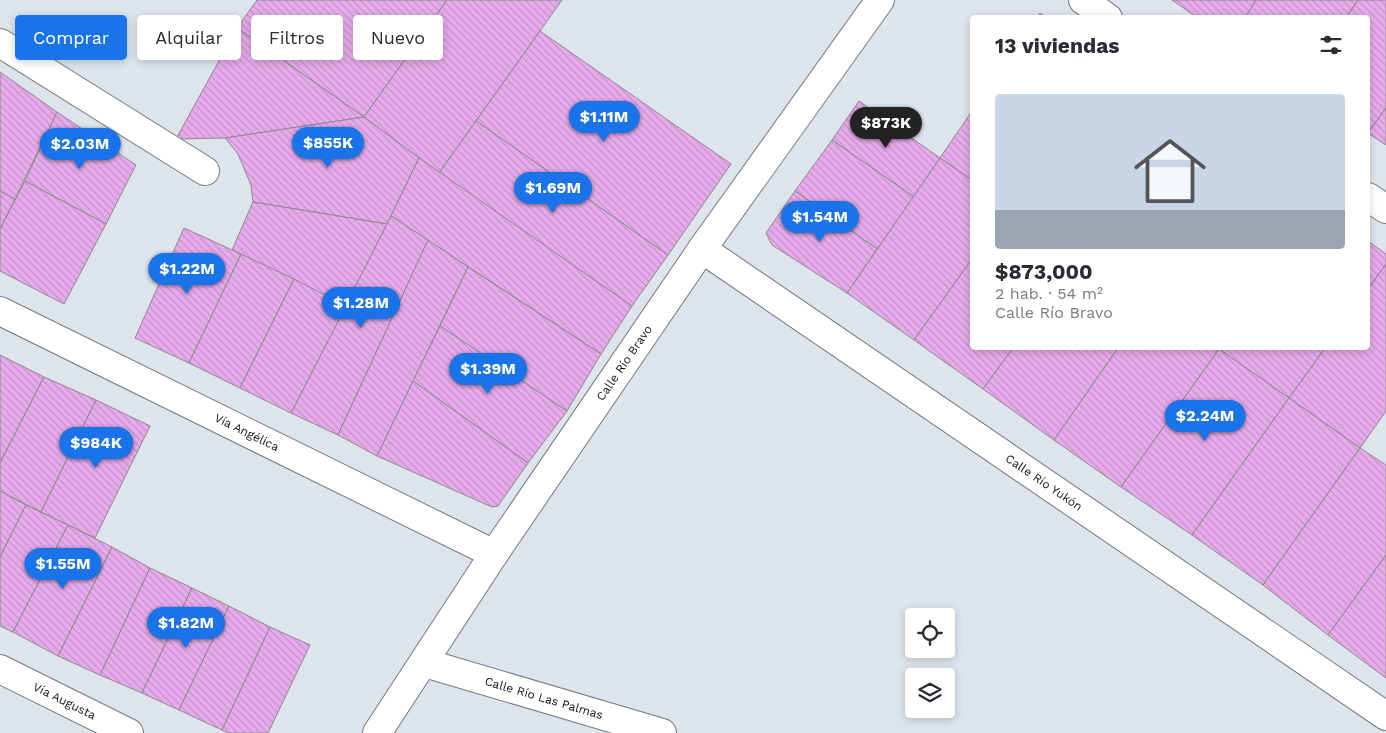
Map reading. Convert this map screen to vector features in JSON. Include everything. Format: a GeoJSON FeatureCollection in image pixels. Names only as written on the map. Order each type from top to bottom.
{"type":"FeatureCollection","features":[{"type":"Feature","properties":{"kind":"street","name":"Calle Río Bravo"},"geometry":{"type":"LineString","coordinates":[[377,733],[494,554],[702,249],[880,0]]}},
{"type":"Feature","properties":{"kind":"street"},"geometry":{"type":"LineString","coordinates":[[1083,0],[1104,15]]}},
{"type":"Feature","properties":{"kind":"street"},"geometry":{"type":"LineString","coordinates":[[0,43],[205,171]]}},
{"type":"Feature","properties":{"kind":"street"},"geometry":{"type":"LineString","coordinates":[[1370,198],[1386,210]]}},
{"type":"Feature","properties":{"kind":"street","name":"Calle Río Yukón"},"geometry":{"type":"LineString","coordinates":[[702,249],[1386,716]]}},
{"type":"Feature","properties":{"kind":"street","name":"Vía Angélica"},"geometry":{"type":"LineString","coordinates":[[0,311],[494,554]]}},
{"type":"Feature","properties":{"kind":"street","name":"Calle Río Las Palmas"},"geometry":{"type":"LineString","coordinates":[[424,663],[662,733]]}},
{"type":"Feature","properties":{"kind":"street","name":"Vía Augusta"},"geometry":{"type":"LineString","coordinates":[[0,669],[129,733]]}},
{"type":"Feature","properties":{"kind":"building"},"geometry":{"type":"Polygon","coordinates":[[[257,0],[447,0],[436,15],[353,15],[353,60],[404,60],[364,117],[283,60],[343,60],[343,15],[251,15],[251,38],[241,31],[241,22],[257,0]]]}},
{"type":"Feature","properties":{"kind":"building"},"geometry":{"type":"Polygon","coordinates":[[[447,0],[562,0],[439,173],[364,117],[404,60],[443,60],[443,15],[436,15],[447,0]]]}},
{"type":"Feature","properties":{"kind":"building"},"geometry":{"type":"Polygon","coordinates":[[[1172,0],[1256,0],[1247,15],[1194,15],[1172,0]]]}},
{"type":"Feature","properties":{"kind":"building"},"geometry":{"type":"Polygon","coordinates":[[[1256,0],[1358,0],[1348,15],[1247,15],[1256,0]]]}},
{"type":"Feature","properties":{"kind":"building"},"geometry":{"type":"Polygon","coordinates":[[[1358,0],[1386,0],[1386,108],[1370,130],[1370,15],[1348,15],[1358,0]]]}},
{"type":"Feature","properties":{"kind":"building"},"geometry":{"type":"Polygon","coordinates":[[[241,31],[251,38],[251,60],[283,60],[364,117],[225,138],[176,139],[219,60],[241,60],[241,31]]]}},
{"type":"Feature","properties":{"kind":"building"},"geometry":{"type":"Polygon","coordinates":[[[540,31],[731,164],[668,255],[476,121],[540,31]]]}},
{"type":"Feature","properties":{"kind":"building"},"geometry":{"type":"Polygon","coordinates":[[[0,72],[57,112],[15,199],[0,191],[0,72]]]}},
{"type":"Feature","properties":{"kind":"building"},"geometry":{"type":"Polygon","coordinates":[[[859,101],[940,158],[914,197],[832,140],[859,101]]]}},
{"type":"Feature","properties":{"kind":"building"},"geometry":{"type":"Polygon","coordinates":[[[1386,108],[1386,145],[1370,134],[1370,130],[1386,108]]]}},
{"type":"Feature","properties":{"kind":"building"},"geometry":{"type":"Polygon","coordinates":[[[57,112],[136,165],[106,224],[25,181],[57,112]]]}},
{"type":"Feature","properties":{"kind":"building"},"geometry":{"type":"Polygon","coordinates":[[[970,114],[970,179],[940,158],[970,114]]]}},
{"type":"Feature","properties":{"kind":"building"},"geometry":{"type":"Polygon","coordinates":[[[364,117],[419,158],[387,224],[253,202],[251,185],[238,154],[225,138],[364,117]]]}},
{"type":"Feature","properties":{"kind":"building"},"geometry":{"type":"Polygon","coordinates":[[[476,121],[668,255],[632,306],[439,173],[476,121]]]}},
{"type":"Feature","properties":{"kind":"building"},"geometry":{"type":"Polygon","coordinates":[[[832,140],[914,197],[877,249],[795,191],[832,140]]]}},
{"type":"Feature","properties":{"kind":"building"},"geometry":{"type":"Polygon","coordinates":[[[419,158],[632,306],[601,354],[391,216],[419,158]]]}},
{"type":"Feature","properties":{"kind":"building"},"geometry":{"type":"Polygon","coordinates":[[[940,158],[970,179],[970,262],[914,340],[847,293],[940,158]]]}},
{"type":"Feature","properties":{"kind":"building"},"geometry":{"type":"Polygon","coordinates":[[[25,181],[106,224],[64,304],[0,271],[0,229],[25,181]]]}},
{"type":"Feature","properties":{"kind":"building"},"geometry":{"type":"Polygon","coordinates":[[[0,191],[15,199],[0,229],[0,191]]]}},
{"type":"Feature","properties":{"kind":"building"},"geometry":{"type":"Polygon","coordinates":[[[795,191],[877,249],[847,293],[772,245],[766,233],[795,191]]]}},
{"type":"Feature","properties":{"kind":"building"},"geometry":{"type":"Polygon","coordinates":[[[253,202],[387,224],[346,306],[232,250],[253,202]]]}},
{"type":"Feature","properties":{"kind":"building"},"geometry":{"type":"Polygon","coordinates":[[[391,216],[428,240],[338,435],[291,413],[391,216]]]}},
{"type":"Feature","properties":{"kind":"building"},"geometry":{"type":"Polygon","coordinates":[[[184,228],[241,254],[189,363],[135,338],[184,228]]]}},
{"type":"Feature","properties":{"kind":"building"},"geometry":{"type":"Polygon","coordinates":[[[428,240],[468,267],[377,456],[338,435],[428,240]]]}},
{"type":"Feature","properties":{"kind":"building"},"geometry":{"type":"Polygon","coordinates":[[[1370,242],[1386,254],[1386,264],[1370,286],[1370,242]]]}},
{"type":"Feature","properties":{"kind":"building"},"geometry":{"type":"Polygon","coordinates":[[[241,254],[294,279],[240,388],[189,363],[241,254]]]}},
{"type":"Feature","properties":{"kind":"building"},"geometry":{"type":"Polygon","coordinates":[[[970,262],[970,350],[1012,350],[983,389],[914,340],[970,262]]]}},
{"type":"Feature","properties":{"kind":"building"},"geometry":{"type":"Polygon","coordinates":[[[1386,264],[1386,411],[1360,448],[1289,398],[1324,350],[1370,350],[1370,286],[1386,264]]]}},
{"type":"Feature","properties":{"kind":"building"},"geometry":{"type":"Polygon","coordinates":[[[468,267],[601,354],[567,411],[440,326],[468,267]]]}},
{"type":"Feature","properties":{"kind":"building"},"geometry":{"type":"Polygon","coordinates":[[[294,279],[346,306],[291,413],[240,388],[294,279]]]}},
{"type":"Feature","properties":{"kind":"building"},"geometry":{"type":"Polygon","coordinates":[[[440,326],[567,411],[528,463],[413,381],[440,326]]]}},
{"type":"Feature","properties":{"kind":"building"},"geometry":{"type":"Polygon","coordinates":[[[1012,350],[1117,350],[1054,440],[983,389],[1012,350]]]}},
{"type":"Feature","properties":{"kind":"building"},"geometry":{"type":"Polygon","coordinates":[[[1117,350],[1218,350],[1121,487],[1054,440],[1117,350]]]}},
{"type":"Feature","properties":{"kind":"building"},"geometry":{"type":"Polygon","coordinates":[[[1218,350],[1289,398],[1192,535],[1121,487],[1218,350]]]}},
{"type":"Feature","properties":{"kind":"building"},"geometry":{"type":"Polygon","coordinates":[[[1220,350],[1324,350],[1289,398],[1220,350]]]}},
{"type":"Feature","properties":{"kind":"building"},"geometry":{"type":"Polygon","coordinates":[[[0,355],[44,377],[0,463],[0,355]]]}},
{"type":"Feature","properties":{"kind":"building"},"geometry":{"type":"Polygon","coordinates":[[[44,377],[96,400],[41,512],[0,491],[0,463],[44,377]]]}},
{"type":"Feature","properties":{"kind":"building"},"geometry":{"type":"Polygon","coordinates":[[[413,381],[528,463],[498,506],[492,507],[377,456],[413,381]]]}},
{"type":"Feature","properties":{"kind":"building"},"geometry":{"type":"Polygon","coordinates":[[[1289,398],[1360,448],[1263,585],[1192,535],[1289,398]]]}},
{"type":"Feature","properties":{"kind":"building"},"geometry":{"type":"Polygon","coordinates":[[[96,400],[150,426],[95,538],[41,512],[96,400]]]}},
{"type":"Feature","properties":{"kind":"building"},"geometry":{"type":"Polygon","coordinates":[[[1360,448],[1386,465],[1386,555],[1328,635],[1263,585],[1360,448]]]}},
{"type":"Feature","properties":{"kind":"building"},"geometry":{"type":"Polygon","coordinates":[[[0,491],[26,505],[0,557],[0,491]]]}},
{"type":"Feature","properties":{"kind":"building"},"geometry":{"type":"Polygon","coordinates":[[[26,505],[68,525],[13,632],[0,626],[0,557],[26,505]]]}},
{"type":"Feature","properties":{"kind":"building"},"geometry":{"type":"Polygon","coordinates":[[[68,525],[112,547],[58,656],[13,632],[68,525]]]}},
{"type":"Feature","properties":{"kind":"building"},"geometry":{"type":"Polygon","coordinates":[[[112,547],[150,568],[100,675],[58,656],[112,547]]]}},
{"type":"Feature","properties":{"kind":"building"},"geometry":{"type":"Polygon","coordinates":[[[1386,555],[1386,678],[1328,635],[1386,555]]]}},
{"type":"Feature","properties":{"kind":"building"},"geometry":{"type":"Polygon","coordinates":[[[150,568],[192,588],[142,693],[100,675],[150,568]]]}},
{"type":"Feature","properties":{"kind":"building"},"geometry":{"type":"Polygon","coordinates":[[[192,588],[229,606],[179,710],[142,693],[192,588]]]}},
{"type":"Feature","properties":{"kind":"building"},"geometry":{"type":"Polygon","coordinates":[[[229,606],[270,627],[222,730],[179,710],[229,606]]]}},
{"type":"Feature","properties":{"kind":"building"},"geometry":{"type":"Polygon","coordinates":[[[270,627],[310,645],[268,733],[229,733],[222,730],[270,627]]]}}]}
